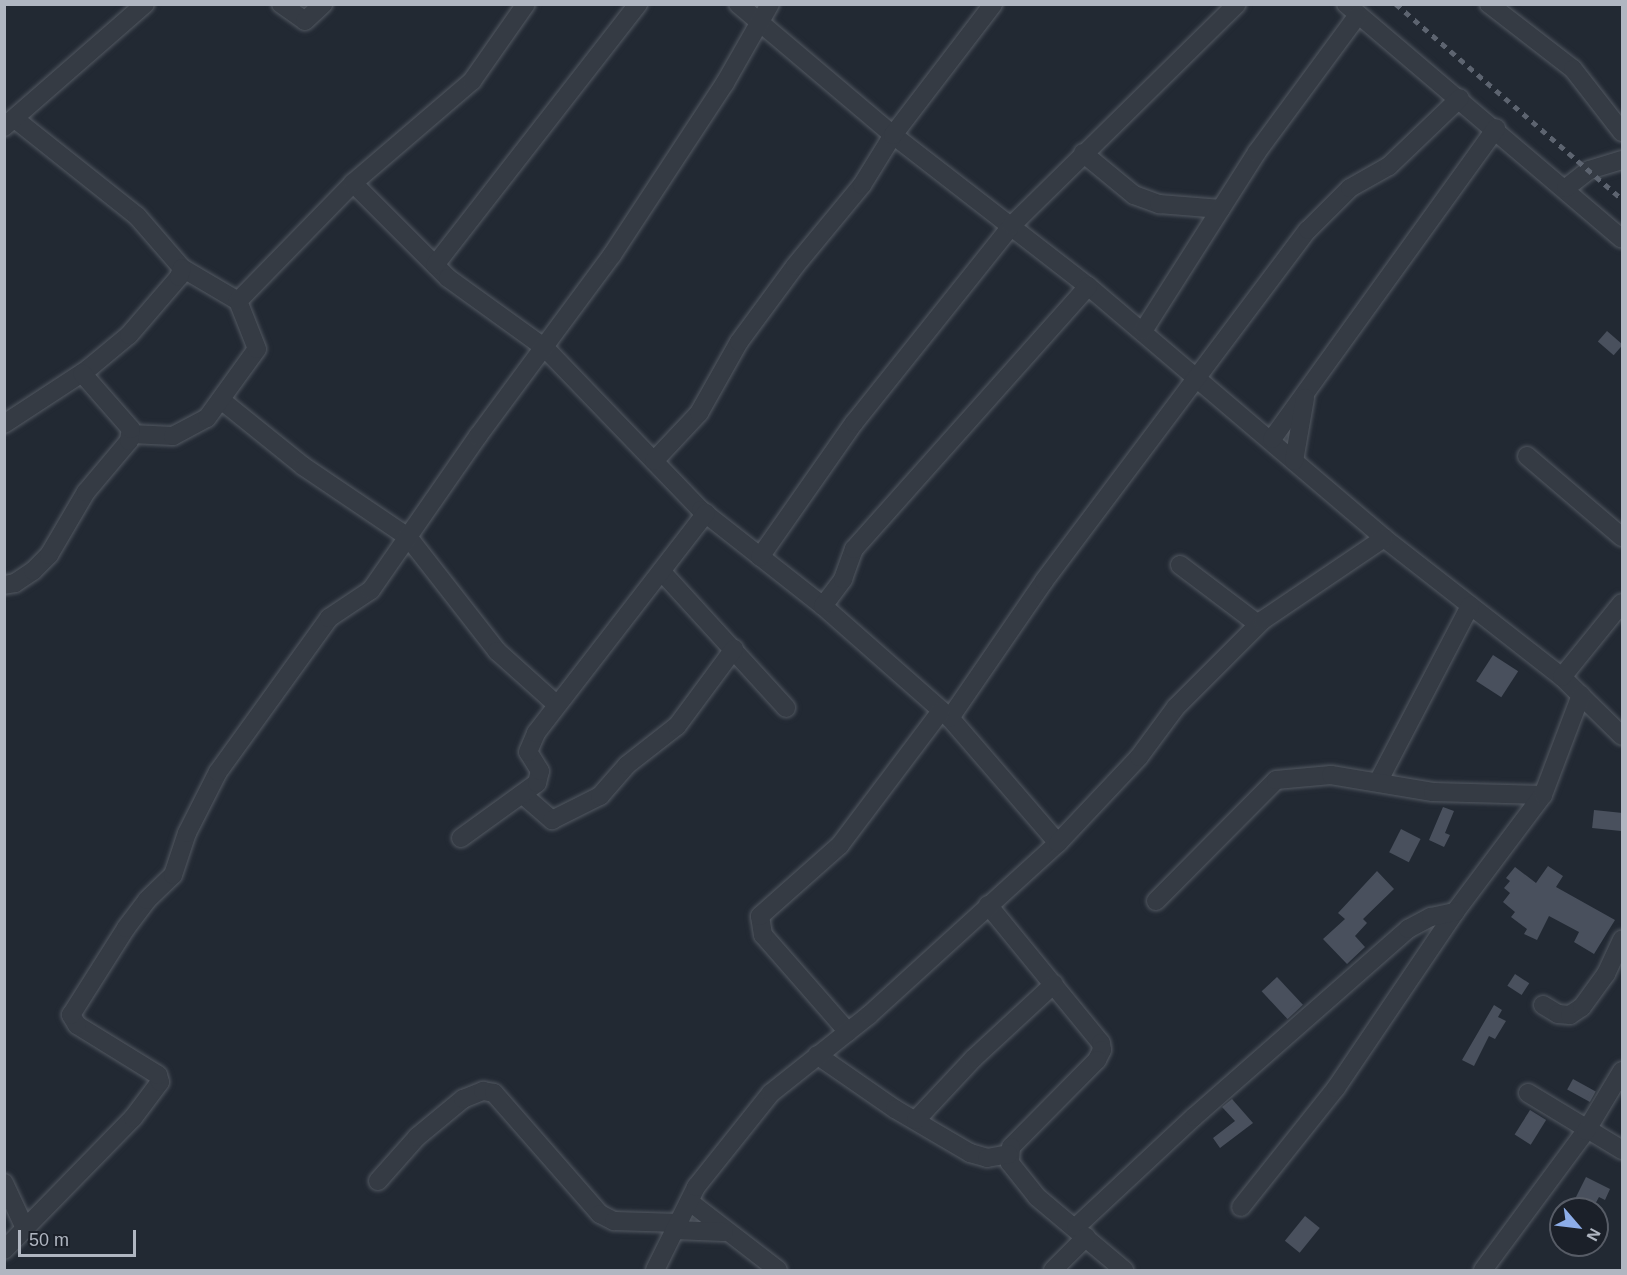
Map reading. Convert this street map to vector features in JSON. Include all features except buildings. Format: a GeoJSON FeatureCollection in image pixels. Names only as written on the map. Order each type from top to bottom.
{"type":"FeatureCollection","features":[{"type":"Feature","properties":{"kind":"street"},"geometry":{"type":"LineString","coordinates":[[131,434],[173,435],[200,423],[221,400],[257,349],[238,301],[182,268],[137,216],[10,123],[144,4]]}},
{"type":"Feature","properties":{"kind":"street"},"geometry":{"type":"LineString","coordinates":[[281,4],[305,21],[323,4]]}},
{"type":"Feature","properties":{"kind":"street"},"geometry":{"type":"LineString","coordinates":[[238,301],[353,183],[472,81],[526,4]]}},
{"type":"Feature","properties":{"kind":"street"},"geometry":{"type":"LineString","coordinates":[[435,265],[638,4]]}},
{"type":"Feature","properties":{"kind":"street"},"geometry":{"type":"LineString","coordinates":[[738,4],[893,135],[1088,286],[1196,379],[1272,440],[1384,538],[1562,677],[1623,736]]}},
{"type":"Feature","properties":{"kind":"street"},"geometry":{"type":"LineString","coordinates":[[5,1249],[24,1226],[88,1166],[160,1082],[158,1075],[77,1025],[71,1015],[133,918],[173,874],[201,803],[242,736],[329,618],[371,590],[478,436],[545,348],[725,83],[770,4]]}},
{"type":"Feature","properties":{"kind":"street"},"geometry":{"type":"LineString","coordinates":[[654,461],[699,413],[739,342],[795,266],[862,185],[893,135],[993,4]]}},
{"type":"Feature","properties":{"kind":"street"},"geometry":{"type":"LineString","coordinates":[[760,556],[854,423],[1012,225],[1237,4]]}},
{"type":"Feature","properties":{"kind":"street"},"geometry":{"type":"LineString","coordinates":[[1489,4],[1573,69],[1623,132]]}},
{"type":"Feature","properties":{"kind":"street"},"geometry":{"type":"LineString","coordinates":[[1143,332],[1352,10],[1496,128],[1621,235]]}},
{"type":"Feature","properties":{"kind":"street"},"geometry":{"type":"LineString","coordinates":[[848,1032],[763,935],[760,916],[840,845],[945,715],[1308,230],[1350,188],[1389,166],[1460,98]]}},
{"type":"Feature","properties":{"kind":"street"},"geometry":{"type":"LineString","coordinates":[[1272,440],[1496,128]]}},
{"type":"Feature","properties":{"kind":"street"},"geometry":{"type":"LineString","coordinates":[[1083,153],[1134,195],[1159,204],[1221,209]]}},
{"type":"Feature","properties":{"kind":"street"},"geometry":{"type":"LineString","coordinates":[[1566,188],[1589,170],[1623,160]]}},
{"type":"Feature","properties":{"kind":"street"},"geometry":{"type":"LineString","coordinates":[[353,183],[435,265],[545,348],[706,513],[823,606],[945,715],[1058,843]]}},
{"type":"Feature","properties":{"kind":"street"},"geometry":{"type":"LineString","coordinates":[[4,424],[82,373],[129,335],[169,291],[182,268]]}},
{"type":"Feature","properties":{"kind":"street"},"geometry":{"type":"LineString","coordinates":[[823,606],[843,579],[854,549],[1088,286]]}},
{"type":"Feature","properties":{"kind":"street"},"geometry":{"type":"LineString","coordinates":[[82,373],[125,420],[131,434]]}},
{"type":"Feature","properties":{"kind":"street"},"geometry":{"type":"LineString","coordinates":[[1294,461],[1306,394]]}},
{"type":"Feature","properties":{"kind":"street"},"geometry":{"type":"LineString","coordinates":[[221,400],[303,466],[408,537],[497,651],[555,703]]}},
{"type":"Feature","properties":{"kind":"street"},"geometry":{"type":"LineString","coordinates":[[4,585],[15,583],[33,571],[49,555],[64,525],[131,434]]}},
{"type":"Feature","properties":{"kind":"street"},"geometry":{"type":"LineString","coordinates":[[1527,456],[1623,537]]}},
{"type":"Feature","properties":{"kind":"street"},"geometry":{"type":"LineString","coordinates":[[460,838],[522,794],[540,777],[528,752],[530,744],[555,703],[662,572],[706,513]]}},
{"type":"Feature","properties":{"kind":"street"},"geometry":{"type":"LineString","coordinates":[[655,1270],[696,1188],[746,1120],[797,1068],[848,1032],[924,967],[988,904],[1058,843],[1139,757],[1176,707],[1258,624],[1384,538]]}},
{"type":"Feature","properties":{"kind":"street"},"geometry":{"type":"LineString","coordinates":[[1180,565],[1258,624]]}},
{"type":"Feature","properties":{"kind":"street"},"geometry":{"type":"LineString","coordinates":[[662,572],[786,708]]}},
{"type":"Feature","properties":{"kind":"street"},"geometry":{"type":"LineString","coordinates":[[1562,677],[1623,603]]}},
{"type":"Feature","properties":{"kind":"street"},"geometry":{"type":"LineString","coordinates":[[1378,782],[1470,606]]}},
{"type":"Feature","properties":{"kind":"street"},"geometry":{"type":"LineString","coordinates":[[522,794],[552,820],[600,796],[627,765],[677,726],[734,649]]}},
{"type":"Feature","properties":{"kind":"street"},"geometry":{"type":"LineString","coordinates":[[1241,1207],[1336,1088],[1455,912],[1543,795],[1581,695]]}},
{"type":"Feature","properties":{"kind":"street"},"geometry":{"type":"LineString","coordinates":[[1156,901],[1276,780],[1331,775],[1433,792],[1543,795]]}},
{"type":"Feature","properties":{"kind":"street"},"geometry":{"type":"LineString","coordinates":[[988,904],[1101,1043],[1102,1050],[1011,1148],[1009,1154],[1022,1182],[1124,1270]]}},
{"type":"Feature","properties":{"kind":"street"},"geometry":{"type":"LineString","coordinates":[[1053,1270],[1081,1232],[1194,1117],[1408,929],[1431,917],[1455,912]]}},
{"type":"Feature","properties":{"kind":"street"},"geometry":{"type":"LineString","coordinates":[[1543,1005],[1558,1014],[1570,1015],[1582,1007],[1606,974],[1623,939]]}},
{"type":"Feature","properties":{"kind":"street"},"geometry":{"type":"LineString","coordinates":[[916,1120],[974,1058],[1054,984]]}},
{"type":"Feature","properties":{"kind":"street"},"geometry":{"type":"LineString","coordinates":[[817,1054],[970,1153],[987,1158],[1009,1154]]}},
{"type":"Feature","properties":{"kind":"street"},"geometry":{"type":"LineString","coordinates":[[1483,1270],[1586,1131],[1623,1071]]}},
{"type":"Feature","properties":{"kind":"street"},"geometry":{"type":"LineString","coordinates":[[378,1181],[417,1137],[464,1099],[483,1091],[494,1093],[600,1214],[614,1221],[724,1233]]}},
{"type":"Feature","properties":{"kind":"street"},"geometry":{"type":"LineString","coordinates":[[1528,1093],[1586,1131],[1623,1150]]}},
{"type":"Feature","properties":{"kind":"street"},"geometry":{"type":"LineString","coordinates":[[4,1182],[24,1226]]}},
{"type":"Feature","properties":{"kind":"street"},"geometry":{"type":"LineString","coordinates":[[690,1202],[724,1233],[763,1256],[778,1270]]}},
{"type":"Feature","properties":{"kind":"railway"},"geometry":{"type":"LineString","coordinates":[[1396,4],[1622,199]]}}]}
